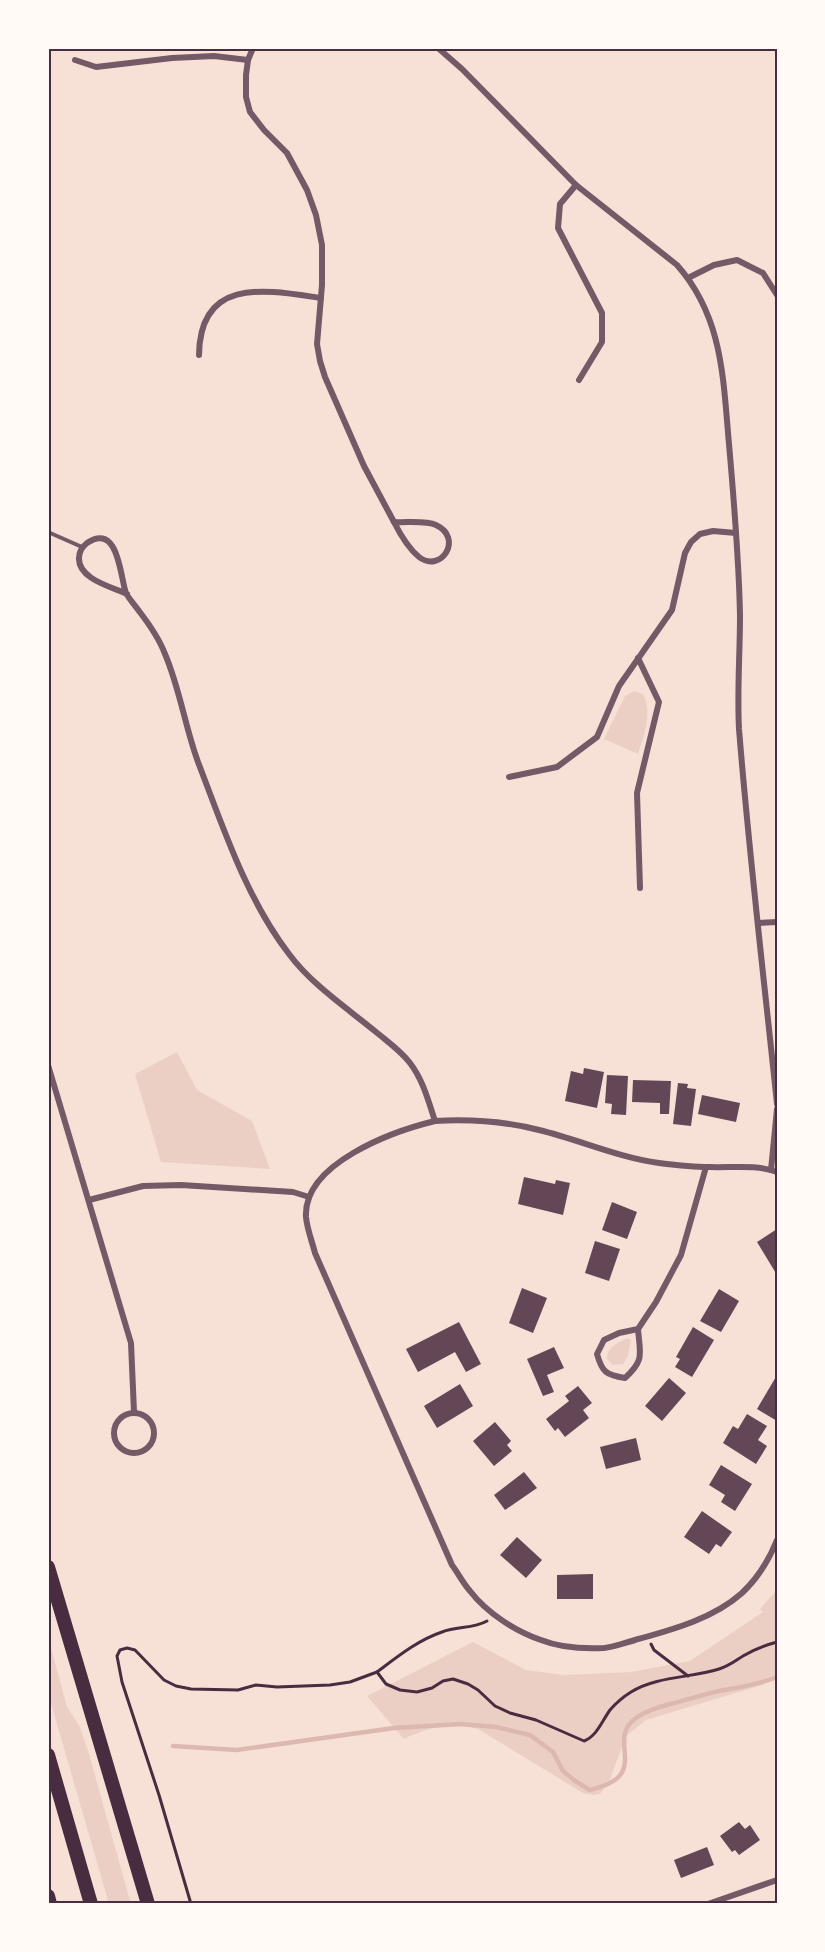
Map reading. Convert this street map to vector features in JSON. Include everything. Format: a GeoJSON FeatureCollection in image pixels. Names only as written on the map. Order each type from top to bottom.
{"type":"FeatureCollection","features":[{"type":"Feature","properties":{"kind":"highway"},"geometry":{"type":"LineString","coordinates":[[48,1568],[148,1904]]}},
{"type":"Feature","properties":{"kind":"highway"},"geometry":{"type":"LineString","coordinates":[[48,1755],[91,1904]]}},
{"type":"Feature","properties":{"kind":"highway"},"geometry":{"type":"LineString","coordinates":[[48,1896],[50,1904]]}},
{"type":"Feature","properties":{"kind":"street"},"geometry":{"type":"LineString","coordinates":[[254,48],[248,60],[246,97],[250,112],[287,153],[307,190],[316,215],[322,244],[317,344],[325,377],[364,466],[400,534],[424,560],[433,561],[442,558],[447,552],[448,536],[437,525],[394,522]]}},
{"type":"Feature","properties":{"kind":"street"},"geometry":{"type":"LineString","coordinates":[[438,48],[462,69],[592,200],[659,249],[688,278],[709,316],[717,342],[722,373],[736,533],[740,608],[739,727],[777,1104]]}},
{"type":"Feature","properties":{"kind":"street"},"geometry":{"type":"LineString","coordinates":[[75,60],[96,67],[193,57],[248,60]]}},
{"type":"Feature","properties":{"kind":"street"},"geometry":{"type":"LineString","coordinates":[[576,184],[560,204],[558,228],[602,313],[602,342],[579,380]]}},
{"type":"Feature","properties":{"kind":"street"},"geometry":{"type":"LineString","coordinates":[[688,278],[714,265],[737,260],[763,273],[777,295]]}},
{"type":"Feature","properties":{"kind":"street"},"geometry":{"type":"LineString","coordinates":[[199,355],[199,341],[204,323],[217,306],[228,299],[239,294],[260,290],[321,298]]}},
{"type":"Feature","properties":{"kind":"street"},"geometry":{"type":"LineString","coordinates":[[509,777],[557,767],[597,737],[619,686],[672,610],[685,553],[691,542],[700,534],[713,531],[736,533]]}},
{"type":"Feature","properties":{"kind":"street"},"geometry":{"type":"LineString","coordinates":[[127,594],[88,576],[82,570],[79,563],[82,547],[96,539],[105,540],[112,544],[116,551],[127,594],[151,627],[165,652],[180,694],[193,749],[253,895],[272,929],[290,956],[310,977],[409,1061],[422,1081],[435,1121]]}},
{"type":"Feature","properties":{"kind":"street"},"geometry":{"type":"LineString","coordinates":[[638,658],[659,702],[637,793],[640,888]]}},
{"type":"Feature","properties":{"kind":"street"},"geometry":{"type":"LineString","coordinates":[[758,923],[777,922]]}},
{"type":"Feature","properties":{"kind":"street"},"geometry":{"type":"LineString","coordinates":[[48,1065],[131,1343],[134,1412]]}},
{"type":"Feature","properties":{"kind":"street"},"geometry":{"type":"LineString","coordinates":[[777,1109],[774,1171],[747,1167],[706,1167],[657,1162],[614,1154],[542,1131],[506,1123],[471,1119],[435,1121],[405,1128],[335,1165],[318,1183],[309,1197],[306,1215],[315,1253],[452,1564],[470,1591],[496,1616],[541,1640],[562,1646],[606,1647],[647,1637],[680,1627],[720,1609],[742,1593],[758,1576],[777,1540]]}},
{"type":"Feature","properties":{"kind":"street"},"geometry":{"type":"LineString","coordinates":[[638,1329],[618,1333],[604,1340],[597,1354],[601,1368],[612,1376],[625,1378],[638,1366],[640,1354],[638,1329],[656,1302],[681,1256],[706,1167]]}},
{"type":"Feature","properties":{"kind":"street"},"geometry":{"type":"LineString","coordinates":[[89,1200],[144,1186],[181,1185],[293,1192],[309,1197]]}},
{"type":"Feature","properties":{"kind":"street"},"geometry":{"type":"LineString","coordinates":[[134,1412],[145,1415],[153,1424],[154,1436],[150,1446],[140,1453],[128,1453],[118,1447],[113,1436],[115,1425],[122,1416],[134,1412]]}},
{"type":"Feature","properties":{"kind":"street"},"geometry":{"type":"LineString","coordinates":[[708,1904],[776,1882]]}},
{"type":"Feature","properties":{"kind":"lane"},"geometry":{"type":"LineString","coordinates":[[48,532],[82,547]]}},
{"type":"Feature","properties":{"kind":"path"},"geometry":{"type":"LineString","coordinates":[[191,1904],[159,1794],[122,1682],[117,1656],[120,1650],[127,1648],[135,1650],[164,1680],[176,1686],[191,1689],[238,1690],[256,1685],[277,1687],[330,1685],[350,1682],[377,1672],[417,1644],[439,1632],[457,1627],[478,1626],[496,1616]]}},
{"type":"Feature","properties":{"kind":"path"},"geometry":{"type":"LineString","coordinates":[[647,1637],[654,1650],[688,1676]]}},
{"type":"Feature","properties":{"kind":"path"},"geometry":{"type":"LineString","coordinates":[[377,1672],[386,1684],[417,1692],[453,1679],[478,1690],[495,1706],[536,1720],[584,1741],[590,1739],[611,1709],[633,1690],[666,1680],[721,1669],[736,1663],[743,1656],[777,1642]]}},
{"type":"Feature","properties":{"kind":"shaded area"},"geometry":{"type":"Polygon","coordinates":[[[634,691],[643,694],[647,708],[647,724],[638,754],[604,739],[625,696],[634,691]]]}},
{"type":"Feature","properties":{"kind":"shaded area"},"geometry":{"type":"Polygon","coordinates":[[[177,1052],[197,1090],[252,1121],[270,1169],[161,1162],[135,1074],[177,1052]]]}},
{"type":"Feature","properties":{"kind":"shaded area"},"geometry":{"type":"Polygon","coordinates":[[[627,1338],[631,1340],[628,1356],[623,1364],[613,1365],[607,1359],[609,1351],[627,1338]]]}},
{"type":"Feature","properties":{"kind":"shaded area"},"geometry":{"type":"Polygon","coordinates":[[[777,1590],[777,1677],[762,1685],[646,1720],[626,1736],[610,1779],[600,1794],[583,1793],[478,1729],[459,1726],[440,1727],[422,1731],[404,1739],[367,1696],[473,1642],[526,1670],[564,1675],[631,1672],[690,1661],[763,1612],[760,1609],[777,1590]]]}},
{"type":"Feature","properties":{"kind":"shaded area"},"geometry":{"type":"Polygon","coordinates":[[[48,1637],[67,1707],[80,1727],[89,1754],[131,1904],[109,1904],[48,1693],[48,1637]]]}},
{"type":"Feature","properties":{"kind":"building"},"geometry":{"type":"Polygon","coordinates":[[[584,1068],[604,1072],[597,1108],[565,1101],[571,1071],[583,1074],[584,1068]]]}},
{"type":"Feature","properties":{"kind":"building"},"geometry":{"type":"Polygon","coordinates":[[[607,1075],[628,1076],[626,1115],[611,1114],[612,1104],[605,1103],[607,1075]]]}},
{"type":"Feature","properties":{"kind":"building"},"geometry":{"type":"Polygon","coordinates":[[[633,1080],[671,1081],[669,1114],[660,1114],[660,1103],[632,1102],[633,1080]]]}},
{"type":"Feature","properties":{"kind":"building"},"geometry":{"type":"Polygon","coordinates":[[[678,1083],[688,1084],[687,1088],[696,1089],[691,1126],[673,1124],[678,1083]]]}},
{"type":"Feature","properties":{"kind":"building"},"geometry":{"type":"Polygon","coordinates":[[[702,1095],[740,1103],[736,1122],[698,1114],[702,1095]]]}},
{"type":"Feature","properties":{"kind":"building"},"geometry":{"type":"Polygon","coordinates":[[[524,1177],[555,1184],[556,1180],[570,1183],[563,1215],[518,1204],[524,1177]]]}},
{"type":"Feature","properties":{"kind":"building"},"geometry":{"type":"Polygon","coordinates":[[[612,1202],[637,1212],[627,1239],[602,1230],[612,1202]]]}},
{"type":"Feature","properties":{"kind":"building"},"geometry":{"type":"Polygon","coordinates":[[[777,1229],[777,1275],[757,1242],[777,1229]]]}},
{"type":"Feature","properties":{"kind":"building"},"geometry":{"type":"Polygon","coordinates":[[[595,1241],[620,1249],[609,1281],[585,1273],[595,1241]]]}},
{"type":"Feature","properties":{"kind":"building"},"geometry":{"type":"Polygon","coordinates":[[[522,1288],[547,1298],[533,1333],[509,1323],[522,1288]]]}},
{"type":"Feature","properties":{"kind":"building"},"geometry":{"type":"Polygon","coordinates":[[[719,1289],[739,1301],[721,1332],[700,1321],[719,1289]]]}},
{"type":"Feature","properties":{"kind":"building"},"geometry":{"type":"Polygon","coordinates":[[[459,1322],[481,1364],[466,1372],[455,1352],[418,1372],[406,1349],[459,1322]]]}},
{"type":"Feature","properties":{"kind":"building"},"geometry":{"type":"Polygon","coordinates":[[[693,1327],[714,1340],[692,1377],[675,1367],[680,1359],[676,1357],[693,1327]]]}},
{"type":"Feature","properties":{"kind":"building"},"geometry":{"type":"Polygon","coordinates":[[[554,1347],[564,1368],[547,1375],[554,1392],[543,1396],[527,1359],[554,1347]]]}},
{"type":"Feature","properties":{"kind":"building"},"geometry":{"type":"Polygon","coordinates":[[[777,1375],[777,1421],[757,1409],[777,1375]]]}},
{"type":"Feature","properties":{"kind":"building"},"geometry":{"type":"Polygon","coordinates":[[[669,1378],[686,1393],[662,1421],[645,1406],[669,1378]]]}},
{"type":"Feature","properties":{"kind":"building"},"geometry":{"type":"Polygon","coordinates":[[[460,1384],[473,1406],[437,1428],[424,1406],[460,1384]]]}},
{"type":"Feature","properties":{"kind":"building"},"geometry":{"type":"Polygon","coordinates":[[[578,1386],[592,1403],[583,1410],[589,1418],[565,1437],[558,1428],[555,1431],[546,1419],[569,1401],[565,1396],[578,1386]]]}},
{"type":"Feature","properties":{"kind":"building"},"geometry":{"type":"Polygon","coordinates":[[[747,1414],[767,1426],[758,1440],[767,1446],[756,1464],[723,1443],[733,1426],[738,1429],[747,1414]]]}},
{"type":"Feature","properties":{"kind":"building"},"geometry":{"type":"Polygon","coordinates":[[[495,1422],[511,1441],[507,1445],[512,1451],[494,1466],[473,1441],[495,1422]]]}},
{"type":"Feature","properties":{"kind":"building"},"geometry":{"type":"Polygon","coordinates":[[[636,1438],[641,1460],[606,1469],[600,1447],[636,1438]]]}},
{"type":"Feature","properties":{"kind":"building"},"geometry":{"type":"Polygon","coordinates":[[[721,1465],[752,1484],[735,1511],[721,1502],[725,1495],[709,1485],[721,1465]]]}},
{"type":"Feature","properties":{"kind":"building"},"geometry":{"type":"Polygon","coordinates":[[[524,1472],[537,1488],[505,1510],[494,1495],[524,1472]]]}},
{"type":"Feature","properties":{"kind":"building"},"geometry":{"type":"Polygon","coordinates":[[[702,1511],[732,1532],[721,1547],[716,1544],[709,1554],[684,1537],[702,1511]]]}},
{"type":"Feature","properties":{"kind":"building"},"geometry":{"type":"Polygon","coordinates":[[[517,1537],[542,1560],[526,1578],[500,1555],[517,1537]]]}},
{"type":"Feature","properties":{"kind":"building"},"geometry":{"type":"Polygon","coordinates":[[[593,1574],[593,1599],[557,1599],[557,1575],[593,1574]]]}},
{"type":"Feature","properties":{"kind":"building"},"geometry":{"type":"Polygon","coordinates":[[[739,1822],[745,1829],[750,1825],[760,1840],[739,1855],[735,1850],[732,1852],[720,1836],[739,1822]]]}},
{"type":"Feature","properties":{"kind":"building"},"geometry":{"type":"Polygon","coordinates":[[[707,1847],[714,1865],[681,1878],[674,1860],[707,1847]]]}},
{"type":"Feature","properties":{"kind":"waterway"},"geometry":{"type":"LineString","coordinates":[[173,1746],[237,1750],[394,1728],[461,1724],[496,1727],[530,1735],[553,1752],[563,1771],[590,1790],[609,1784],[620,1776],[624,1767],[624,1737],[627,1727],[636,1718],[652,1709],[777,1677]]}}]}
